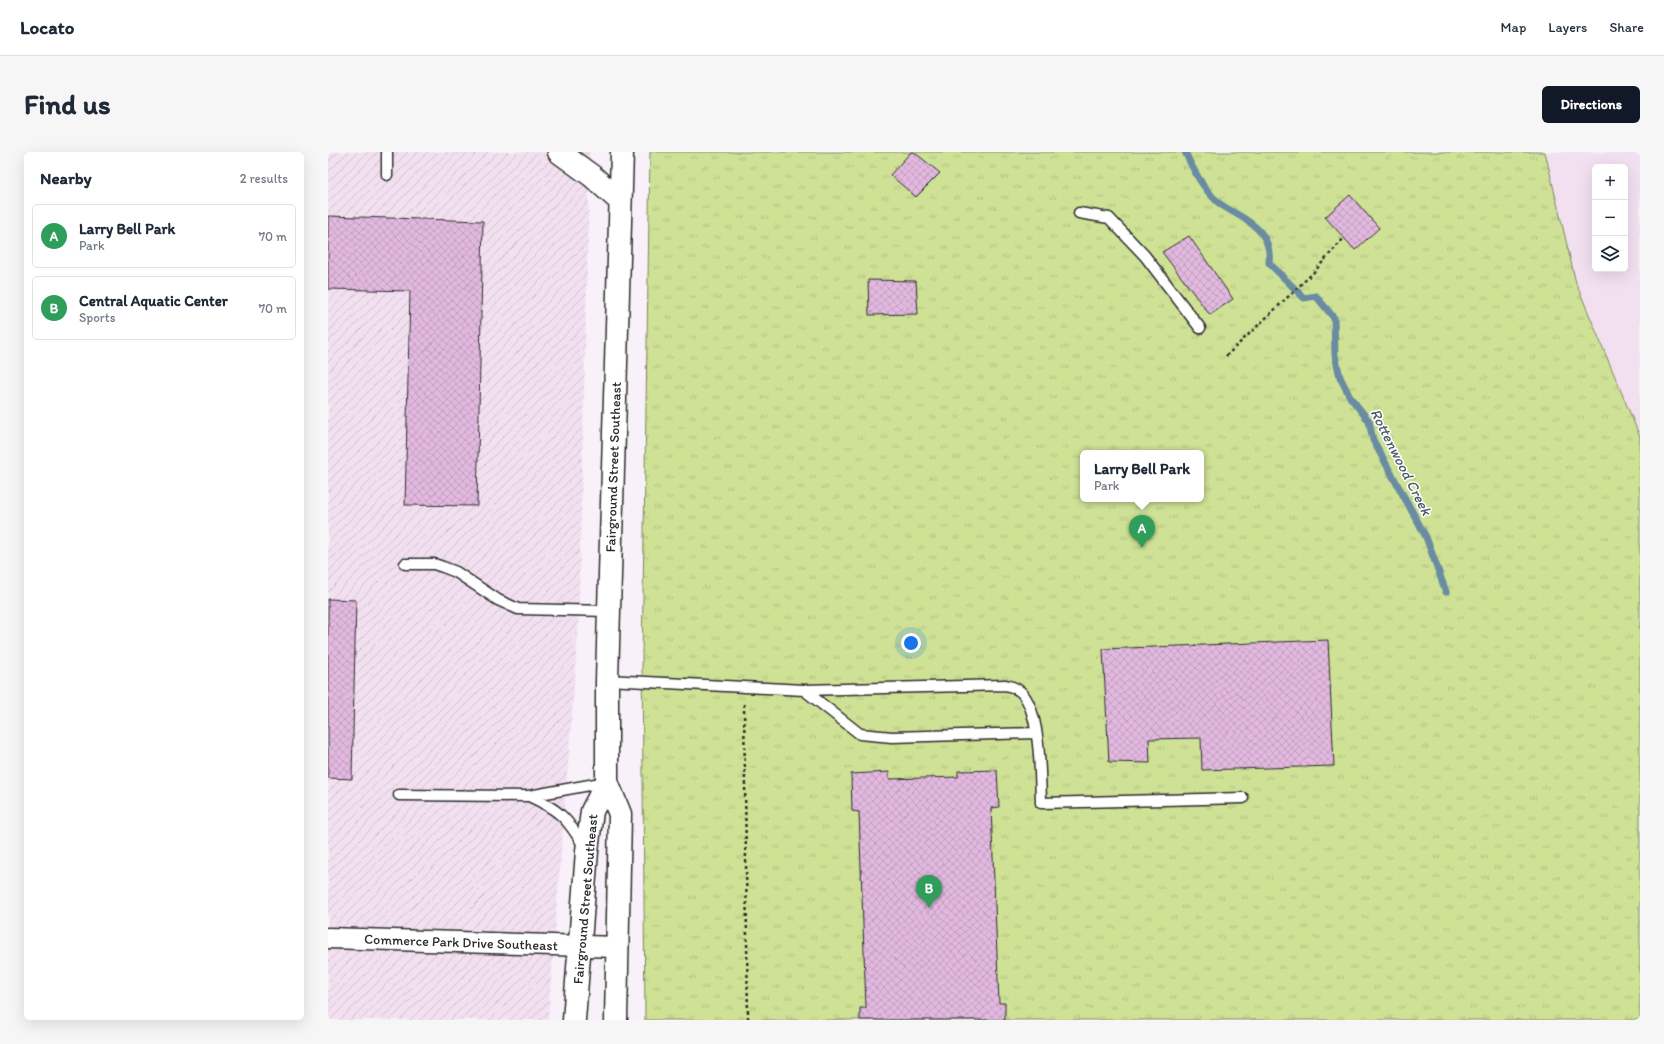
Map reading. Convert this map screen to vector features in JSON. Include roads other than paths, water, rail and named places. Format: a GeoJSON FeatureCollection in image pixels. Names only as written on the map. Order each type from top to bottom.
{"type":"FeatureCollection","features":[{"type":"Feature","properties":{"kind":"main road"},"geometry":{"type":"LineString","coordinates":[[559,152],[592,176],[620,201]]}},
{"type":"Feature","properties":{"kind":"main road","name":"Fairground Street Southeast"},"geometry":{"type":"LineString","coordinates":[[616,1020],[620,814],[606,782],[608,611],[622,152]]}},
{"type":"Feature","properties":{"kind":"main road","name":"Fairground Street Southeast"},"geometry":{"type":"LineString","coordinates":[[574,1020],[587,851],[592,811],[606,782]]}},
{"type":"Feature","properties":{"kind":"street","name":"Commerce Park Drive Southeast"},"geometry":{"type":"LineString","coordinates":[[328,938],[618,947]]}},
{"type":"Feature","properties":{"kind":"lane"},"geometry":{"type":"LineString","coordinates":[[387,152],[387,175]]}},
{"type":"Feature","properties":{"kind":"lane"},"geometry":{"type":"LineString","coordinates":[[1079,213],[1109,218],[1145,256],[1200,328]]}},
{"type":"Feature","properties":{"kind":"lane"},"geometry":{"type":"LineString","coordinates":[[405,564],[434,564],[443,566],[456,572],[498,600],[518,609],[608,611]]}},
{"type":"Feature","properties":{"kind":"lane"},"geometry":{"type":"LineString","coordinates":[[607,680],[804,690],[1004,685],[1014,687],[1021,692],[1027,700],[1032,712],[1036,733],[1041,803],[1242,798]]}},
{"type":"Feature","properties":{"kind":"lane"},"geometry":{"type":"LineString","coordinates":[[804,690],[860,734],[892,738],[1036,733]]}},
{"type":"Feature","properties":{"kind":"lane"},"geometry":{"type":"LineString","coordinates":[[399,796],[529,796],[606,782]]}},
{"type":"Feature","properties":{"kind":"lane"},"geometry":{"type":"LineString","coordinates":[[529,796],[558,811],[570,823],[587,851]]}},
{"type":"Feature","properties":{"kind":"waterway","name":"Rottenwood Creek"},"geometry":{"type":"LineString","coordinates":[[1185,152],[1199,179],[1213,198],[1223,206],[1250,222],[1261,233],[1268,246],[1269,263],[1304,298],[1316,296],[1334,318],[1335,355],[1340,377],[1350,397],[1369,421],[1373,440],[1426,537],[1446,592]]}},
{"type":"Feature","properties":{"kind":"place","name":"Larry Bell Park"},"geometry":{"type":"Point","coordinates":[1142,548]}},
{"type":"Feature","properties":{"kind":"place","name":"Central Aquatic Center"},"geometry":{"type":"Point","coordinates":[929,908]}}]}
